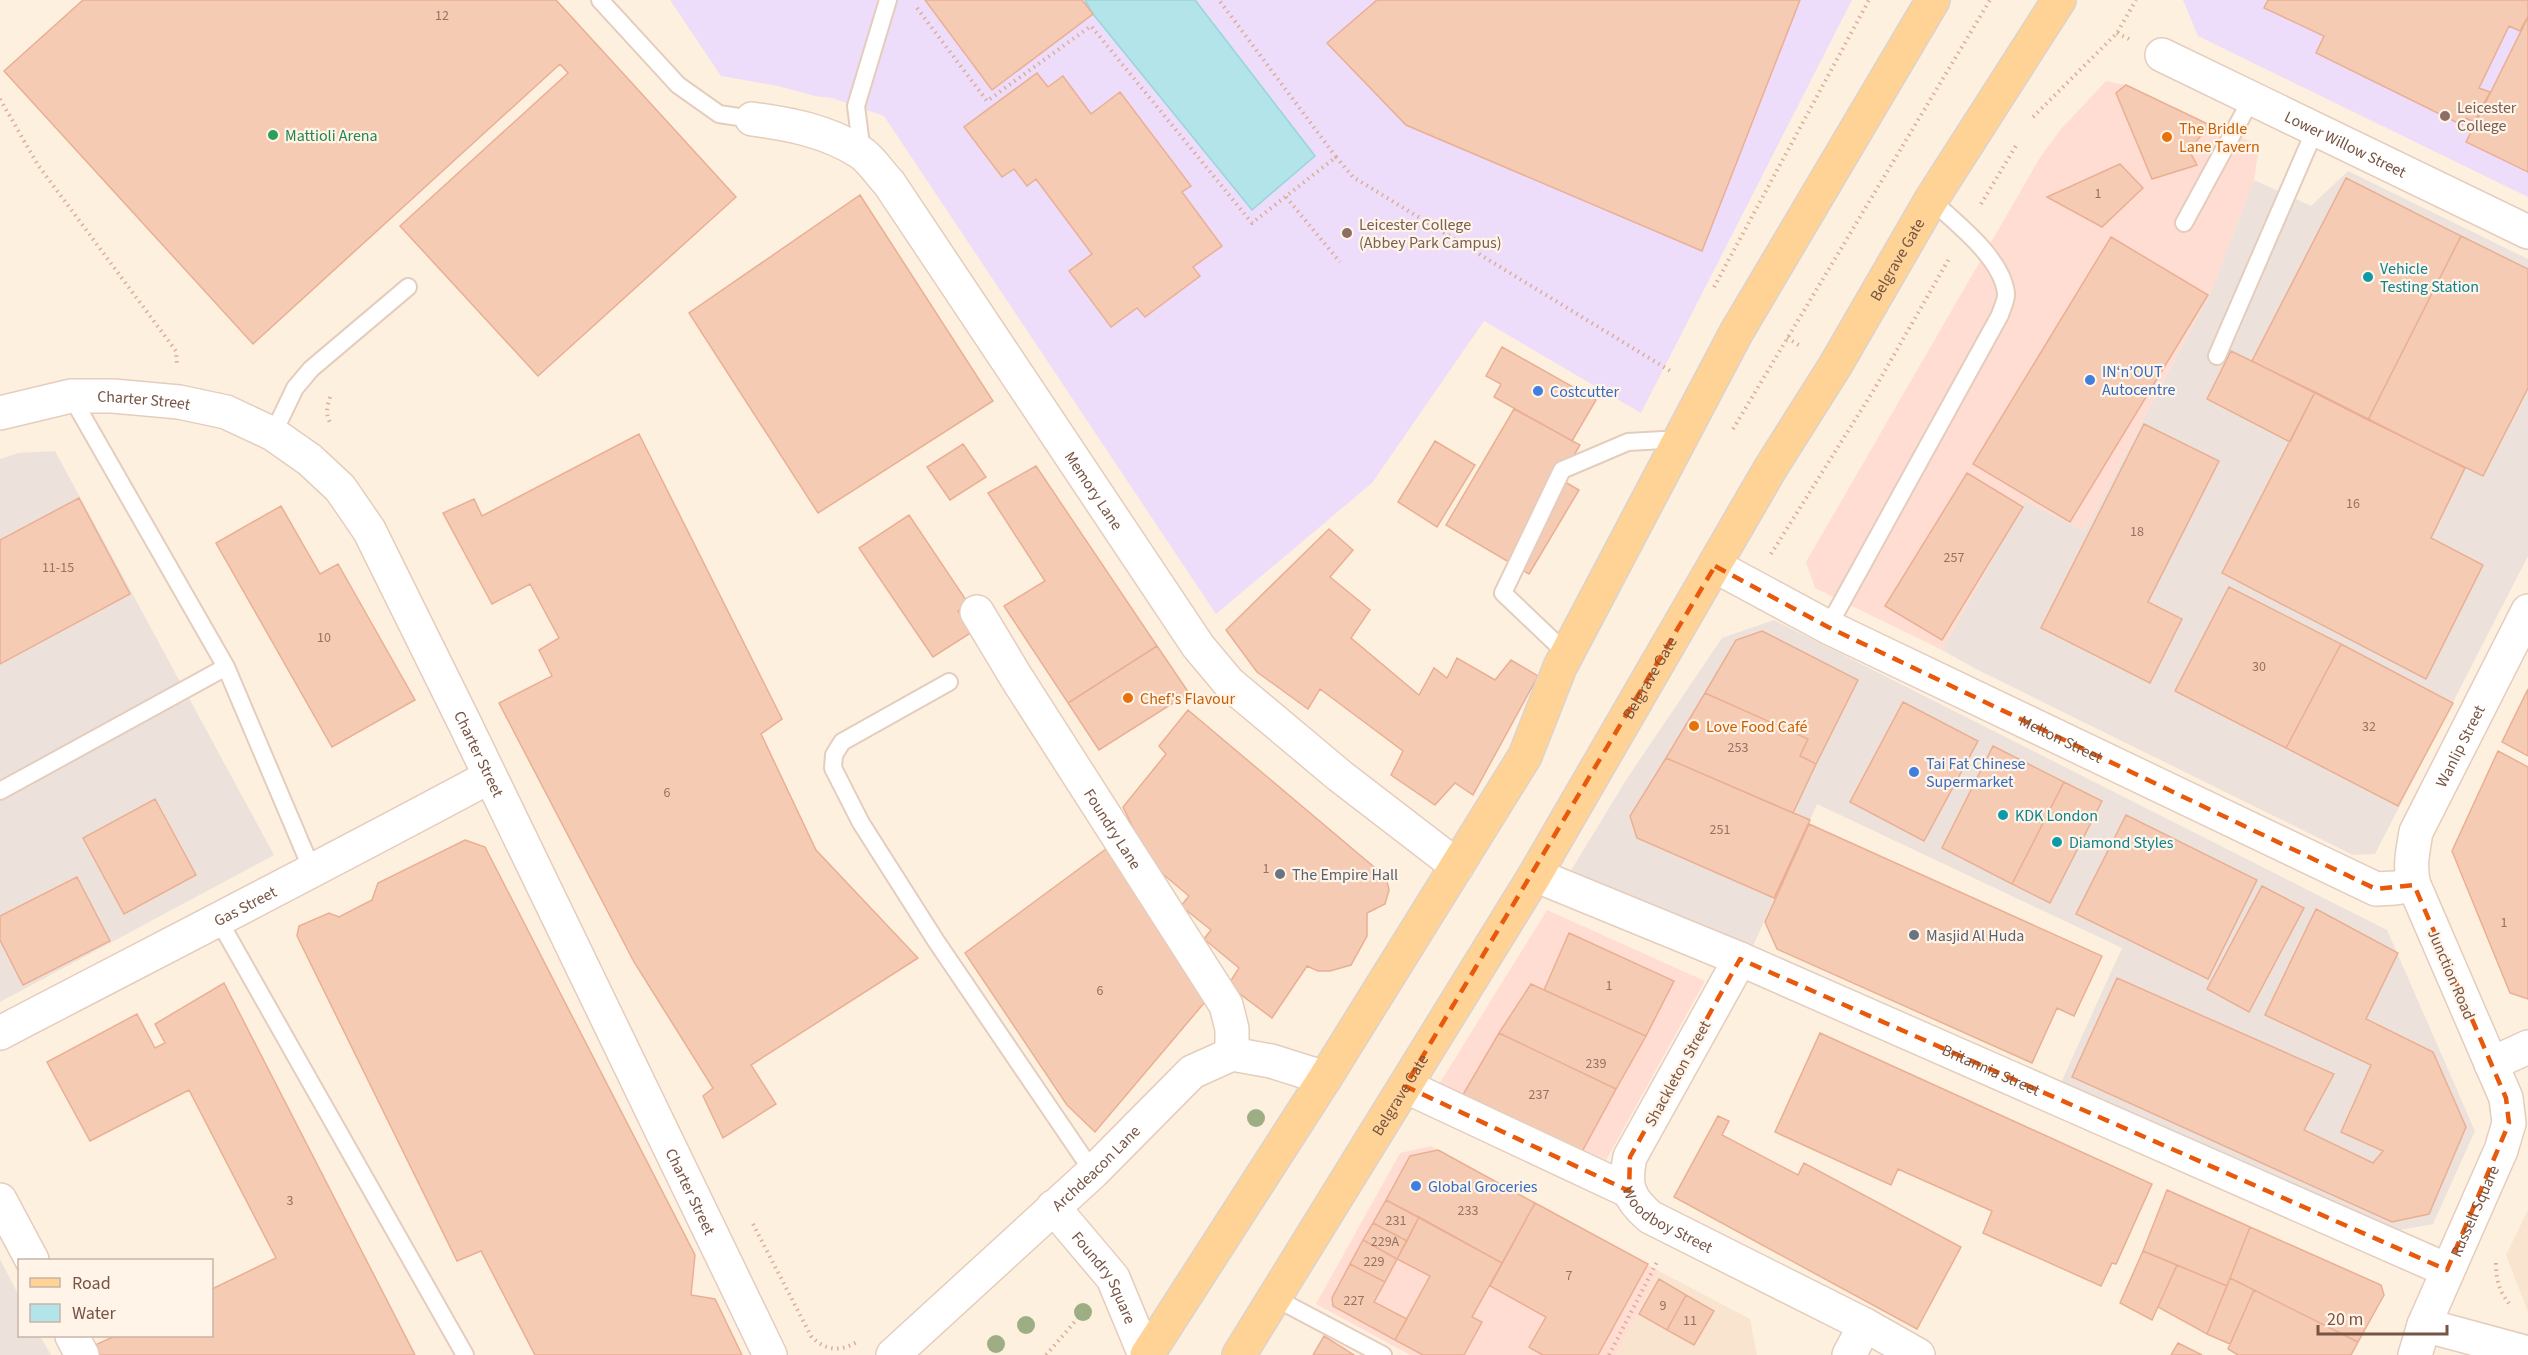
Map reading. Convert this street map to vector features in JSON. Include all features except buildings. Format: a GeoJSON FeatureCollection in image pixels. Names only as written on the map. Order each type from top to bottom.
{"type":"FeatureCollection","features":[{"type":"Feature","properties":{"kind":"main road"},"geometry":{"type":"LineString","coordinates":[[1146,1355],[1325,1078],[1525,756],[1567,654],[1736,333],[1933,0]]}},
{"type":"Feature","properties":{"kind":"main road","name":"Belgrave Gate"},"geometry":{"type":"LineString","coordinates":[[1239,1355],[1534,875],[1931,200],[2059,0]]}},
{"type":"Feature","properties":{"kind":"street","name":"Lower Willow Street"},"geometry":{"type":"LineString","coordinates":[[2162,55],[2528,232]]}},
{"type":"Feature","properties":{"kind":"street","name":"Memory Lane"},"geometry":{"type":"LineString","coordinates":[[752,119],[795,125],[829,136],[862,153],[889,183],[1198,646],[1228,683],[1340,776],[1457,866]]}},
{"type":"Feature","properties":{"kind":"street","name":"Charter Street"},"geometry":{"type":"LineString","coordinates":[[0,413],[71,396],[113,396],[178,402],[226,412],[273,434],[310,460],[340,488],[369,530],[770,1355]]}},
{"type":"Feature","properties":{"kind":"street","name":"Melton Street"},"geometry":{"type":"LineString","coordinates":[[1715,566],[1828,627],[2376,888],[2414,885]]}},
{"type":"Feature","properties":{"kind":"street","name":"Wanlip Street"},"geometry":{"type":"LineString","coordinates":[[2414,885],[2411,857],[2416,832],[2528,611]]}},
{"type":"Feature","properties":{"kind":"street","name":"Foundry Lane"},"geometry":{"type":"LineString","coordinates":[[977,612],[1022,687],[1226,1005],[1232,1029],[1232,1054]]}},
{"type":"Feature","properties":{"kind":"street","name":"Gas Street"},"geometry":{"type":"LineString","coordinates":[[0,1033],[313,872],[489,777]]}},
{"type":"Feature","properties":{"kind":"street","name":"Britannia Street"},"geometry":{"type":"LineString","coordinates":[[1534,875],[1740,959],[2447,1270]]}},
{"type":"Feature","properties":{"kind":"street","name":"Junction Road"},"geometry":{"type":"LineString","coordinates":[[2414,885],[2491,1064]]}},
{"type":"Feature","properties":{"kind":"street","name":"Shackleton Street"},"geometry":{"type":"LineString","coordinates":[[1629,1191],[1627,1174],[1630,1157],[1740,959]]}},
{"type":"Feature","properties":{"kind":"street"},"geometry":{"type":"LineString","coordinates":[[2491,1064],[2528,1047]]}},
{"type":"Feature","properties":{"kind":"street"},"geometry":{"type":"LineString","coordinates":[[1232,1054],[1271,1061],[1325,1078]]}},
{"type":"Feature","properties":{"kind":"street","name":"Archdeacon Lane"},"geometry":{"type":"LineString","coordinates":[[893,1355],[1093,1172],[1192,1072],[1232,1054]]}},
{"type":"Feature","properties":{"kind":"street","name":"Russell Square"},"geometry":{"type":"LineString","coordinates":[[2419,1340],[2500,1150],[2509,1123],[2506,1098],[2491,1064]]}},
{"type":"Feature","properties":{"kind":"street","name":"Woodboy Street"},"geometry":{"type":"LineString","coordinates":[[1406,1086],[1629,1191],[1634,1203],[1650,1217],[1865,1325],[1918,1355]]}},
{"type":"Feature","properties":{"kind":"street"},"geometry":{"type":"LineString","coordinates":[[0,1200],[31,1259]]}},
{"type":"Feature","properties":{"kind":"street","name":"Foundry Square"},"geometry":{"type":"LineString","coordinates":[[1053,1207],[1113,1278],[1146,1355]]}},
{"type":"Feature","properties":{"kind":"street"},"geometry":{"type":"LineString","coordinates":[[1849,1355],[1865,1325]]}},
{"type":"Feature","properties":{"kind":"street"},"geometry":{"type":"LineString","coordinates":[[73,1337],[82,1355]]}},
{"type":"Feature","properties":{"kind":"street"},"geometry":{"type":"LineString","coordinates":[[2419,1340],[2528,1353]]}},
{"type":"Feature","properties":{"kind":"lane"},"geometry":{"type":"LineString","coordinates":[[600,0],[678,85],[718,114],[752,119]]}},
{"type":"Feature","properties":{"kind":"lane"},"geometry":{"type":"LineString","coordinates":[[862,153],[856,106],[888,0]]}},
{"type":"Feature","properties":{"kind":"lane"},"geometry":{"type":"LineString","coordinates":[[2184,223],[2252,98]]}},
{"type":"Feature","properties":{"kind":"lane"},"geometry":{"type":"LineString","coordinates":[[2217,356],[2315,130]]}},
{"type":"Feature","properties":{"kind":"lane"},"geometry":{"type":"LineString","coordinates":[[1828,627],[2000,315],[2007,294],[1989,257],[1931,200]]}},
{"type":"Feature","properties":{"kind":"lane"},"geometry":{"type":"LineString","coordinates":[[273,434],[295,388],[311,369],[408,287]]}},
{"type":"Feature","properties":{"kind":"lane"},"geometry":{"type":"LineString","coordinates":[[71,396],[226,667],[313,872]]}},
{"type":"Feature","properties":{"kind":"lane"},"geometry":{"type":"LineString","coordinates":[[1567,654],[1503,593],[1562,470],[1628,441],[1681,439]]}},
{"type":"Feature","properties":{"kind":"lane"},"geometry":{"type":"LineString","coordinates":[[0,791],[226,667]]}},
{"type":"Feature","properties":{"kind":"lane"},"geometry":{"type":"LineString","coordinates":[[949,682],[842,742],[834,755],[834,768],[861,824],[936,941],[1093,1172]]}},
{"type":"Feature","properties":{"kind":"lane"},"geometry":{"type":"LineString","coordinates":[[218,919],[465,1355]]}},
{"type":"Feature","properties":{"kind":"lane"},"geometry":{"type":"LineString","coordinates":[[1275,1298],[1383,1355]]}},
{"type":"Feature","properties":{"kind":"path"},"geometry":{"type":"LineString","coordinates":[[911,0],[987,101],[1091,26],[1252,223],[1336,157]]}},
{"type":"Feature","properties":{"kind":"path"},"geometry":{"type":"LineString","coordinates":[[1219,0],[1353,177],[1672,373],[1677,363]]}},
{"type":"Feature","properties":{"kind":"path"},"geometry":{"type":"LineString","coordinates":[[1711,293],[1869,0]]}},
{"type":"Feature","properties":{"kind":"path"},"geometry":{"type":"LineString","coordinates":[[2032,118],[2116,33],[2136,0]]}},
{"type":"Feature","properties":{"kind":"path"},"geometry":{"type":"LineString","coordinates":[[0,99],[38,165],[176,351],[178,402]]}},
{"type":"Feature","properties":{"kind":"path"},"geometry":{"type":"LineString","coordinates":[[1751,585],[1875,388],[2020,138]]}},
{"type":"Feature","properties":{"kind":"path"},"geometry":{"type":"LineString","coordinates":[[1286,196],[1340,262]]}},
{"type":"Feature","properties":{"kind":"path"},"geometry":{"type":"LineString","coordinates":[[1609,1355],[1656,1264],[1678,1230]]}},
{"type":"Feature","properties":{"kind":"path"},"geometry":{"type":"LineString","coordinates":[[2498,1254],[2495,1263],[2496,1283],[2514,1310]]}},
{"type":"Feature","properties":{"kind":"path"},"geometry":{"type":"LineString","coordinates":[[1046,1355],[1091,1303]]}},
{"type":"Feature","properties":{"kind":"highlighted area"},"geometry":{"type":"Polygon","coordinates":[[[1715,566],[1828,627],[2376,889],[2414,885],[2506,1098],[2509,1123],[2447,1270],[1740,959],[1630,1157],[1629,1191],[1405,1086],[1715,566]]]}},
{"type":"Feature","properties":{"kind":"shaded area","name":"Leicester College (Abbey Park Campus)"},"geometry":{"type":"Polygon","coordinates":[[[670,0],[1852,0],[1641,413],[1484,321],[1372,483],[1216,614],[884,116],[832,98],[721,76],[670,0]]]}},
{"type":"Feature","properties":{"kind":"shaded area","name":"Leicester College"},"geometry":{"type":"Polygon","coordinates":[[[2183,0],[2528,0],[2528,197],[2198,36],[2183,0]]]}},
{"type":"Feature","properties":{"kind":"shaded area"},"geometry":{"type":"Polygon","coordinates":[[[2106,81],[2126,85],[2210,125],[2250,141],[2258,154],[2254,180],[2212,289],[2085,531],[2025,501],[1942,650],[1815,588],[1806,562],[2041,156],[2061,129],[2106,81]]]}},
{"type":"Feature","properties":{"kind":"shaded area"},"geometry":{"type":"Polygon","coordinates":[[[2348,171],[2528,259],[2528,556],[2375,854],[2353,855],[1976,669],[1942,650],[2025,501],[2085,531],[2212,289],[2254,180],[2311,206],[2348,171]]]}},
{"type":"Feature","properties":{"kind":"shaded area"},"geometry":{"type":"Polygon","coordinates":[[[55,451],[274,855],[0,1002],[0,459],[18,453],[55,451]]]}},
{"type":"Feature","properties":{"kind":"shaded area"},"geometry":{"type":"Polygon","coordinates":[[[1774,620],[2387,930],[2475,1131],[2433,1224],[2389,1232],[2059,1087],[2122,948],[1817,804],[1753,946],[1570,872],[1628,777],[1722,638],[1774,620]]]}},
{"type":"Feature","properties":{"kind":"shaded area"},"geometry":{"type":"Polygon","coordinates":[[[1547,910],[1705,981],[1593,1184],[1433,1094],[1547,910]]]}},
{"type":"Feature","properties":{"kind":"shaded area"},"geometry":{"type":"Polygon","coordinates":[[[1431,1146],[1659,1271],[1616,1355],[1410,1355],[1316,1304],[1400,1153],[1431,1146]]]}},
{"type":"Feature","properties":{"kind":"shaded area"},"geometry":{"type":"Polygon","coordinates":[[[2528,1210],[2528,1312],[2506,1255],[2528,1210]]]}},
{"type":"Feature","properties":{"kind":"shaded area"},"geometry":{"type":"Polygon","coordinates":[[[0,1259],[18,1294],[18,1337],[41,1337],[51,1355],[0,1355],[0,1259]]]}},
{"type":"Feature","properties":{"kind":"shaded area"},"geometry":{"type":"Polygon","coordinates":[[[1659,1271],[1750,1319],[1757,1355],[1616,1355],[1659,1271]]]}},
{"type":"Feature","properties":{"kind":"water"},"geometry":{"type":"Polygon","coordinates":[[[1085,0],[1195,0],[1315,156],[1252,210],[1093,14],[1085,0]]]}},
{"type":"Feature","properties":{"kind":"place","name":"Leicester College"},"geometry":{"type":"Point","coordinates":[2445,116]}},
{"type":"Feature","properties":{"kind":"place","name":"Mattioli Arena"},"geometry":{"type":"Point","coordinates":[273,135]}},
{"type":"Feature","properties":{"kind":"place","name":"The Bridle Lane Tavern"},"geometry":{"type":"Point","coordinates":[2167,137]}},
{"type":"Feature","properties":{"kind":"place","name":"Leicester College (Abbey Park Campus)"},"geometry":{"type":"Point","coordinates":[1347,233]}},
{"type":"Feature","properties":{"kind":"place","name":"Vehicle Testing Station"},"geometry":{"type":"Point","coordinates":[2368,277]}},
{"type":"Feature","properties":{"kind":"place","name":"IN‘n’OUT Autocentre"},"geometry":{"type":"Point","coordinates":[2090,380]}},
{"type":"Feature","properties":{"kind":"place","name":"Costcutter"},"geometry":{"type":"Point","coordinates":[1538,391]}},
{"type":"Feature","properties":{"kind":"place","name":"Chef's Flavour"},"geometry":{"type":"Point","coordinates":[1128,698]}},
{"type":"Feature","properties":{"kind":"place","name":"Love Food Café"},"geometry":{"type":"Point","coordinates":[1694,726]}},
{"type":"Feature","properties":{"kind":"place","name":"Tai Fat Chinese Supermarket"},"geometry":{"type":"Point","coordinates":[1914,772]}},
{"type":"Feature","properties":{"kind":"place","name":"KDK London"},"geometry":{"type":"Point","coordinates":[2003,815]}},
{"type":"Feature","properties":{"kind":"place","name":"Diamond Styles"},"geometry":{"type":"Point","coordinates":[2057,842]}},
{"type":"Feature","properties":{"kind":"place","name":"The Empire Hall"},"geometry":{"type":"Point","coordinates":[1280,874]}},
{"type":"Feature","properties":{"kind":"place","name":"Masjid Al Huda"},"geometry":{"type":"Point","coordinates":[1914,935]}},
{"type":"Feature","properties":{"kind":"place","name":"Global Groceries"},"geometry":{"type":"Point","coordinates":[1416,1186]}}]}
